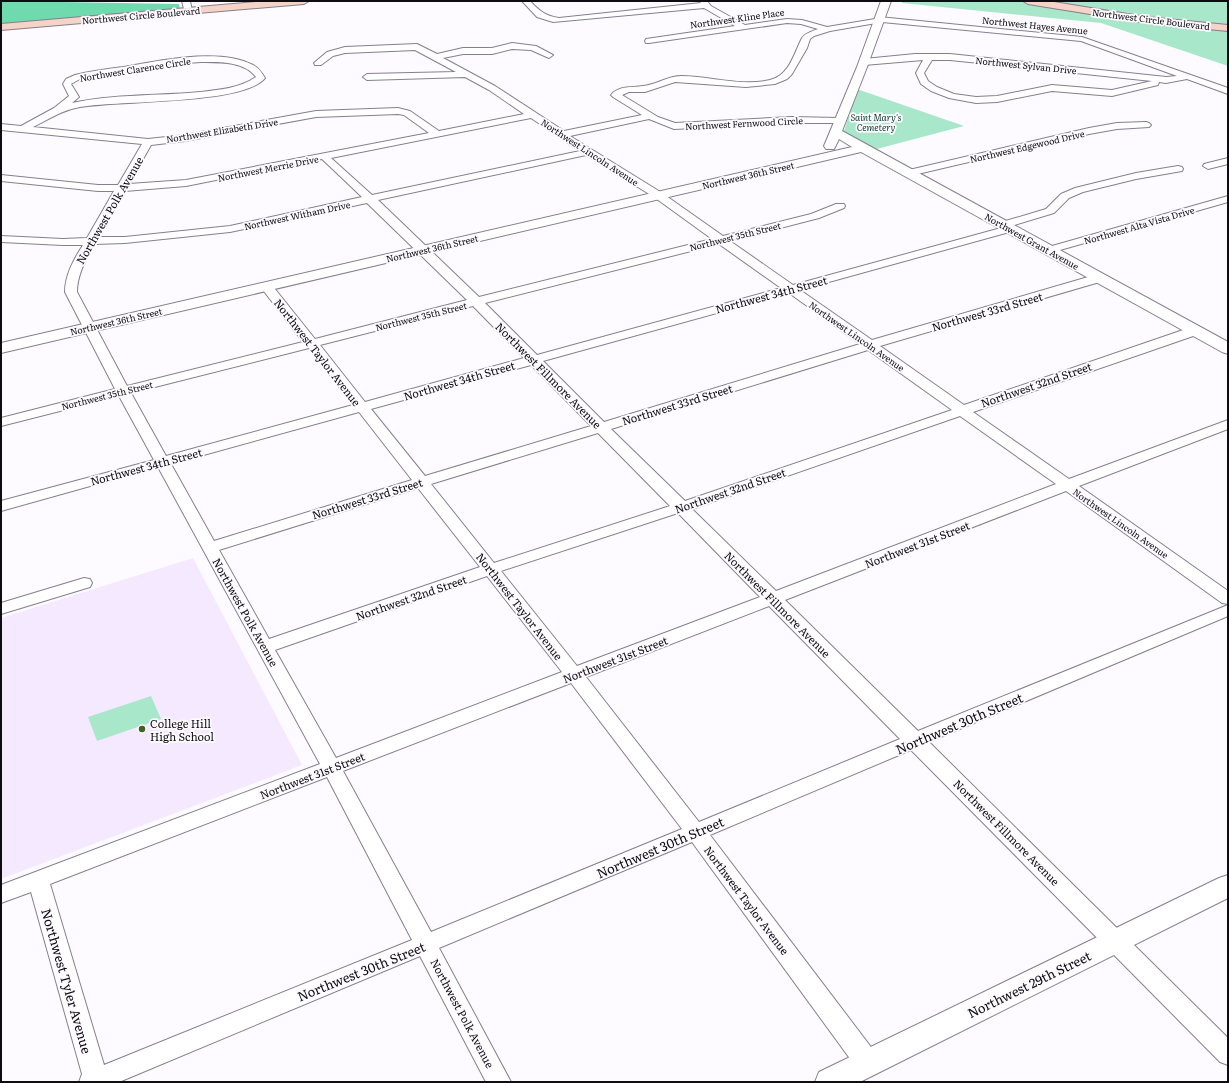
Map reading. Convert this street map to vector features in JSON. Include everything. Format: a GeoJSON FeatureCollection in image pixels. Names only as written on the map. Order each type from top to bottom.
{"type":"FeatureCollection","features":[{"type":"Feature","properties":{"kind":"main road","name":"Northwest Circle Boulevard"},"geometry":{"type":"LineString","coordinates":[[1,27],[187,6],[303,1]]}},
{"type":"Feature","properties":{"kind":"main road","name":"Northwest Circle Boulevard"},"geometry":{"type":"LineString","coordinates":[[1028,1],[1146,20],[1228,28]]}},
{"type":"Feature","properties":{"kind":"street"},"geometry":{"type":"LineString","coordinates":[[526,1],[540,16],[552,20],[637,13],[704,3],[743,27]]}},
{"type":"Feature","properties":{"kind":"street"},"geometry":{"type":"LineString","coordinates":[[825,157],[864,62],[886,1]]}},
{"type":"Feature","properties":{"kind":"street"},"geometry":{"type":"LineString","coordinates":[[628,6],[637,13]]}},
{"type":"Feature","properties":{"kind":"street","name":"Northwest Fernwood Circle"},"geometry":{"type":"LineString","coordinates":[[837,127],[791,120],[726,122],[680,127],[662,123],[630,105],[616,96],[616,94],[625,91],[648,88],[672,79],[767,83],[782,79],[790,72],[805,44],[807,36],[826,29],[879,20]]}},
{"type":"Feature","properties":{"kind":"street","name":"Northwest Hayes Avenue"},"geometry":{"type":"LineString","coordinates":[[879,20],[1082,39],[1228,91]]}},
{"type":"Feature","properties":{"kind":"street","name":"Northwest Kline Place"},"geometry":{"type":"LineString","coordinates":[[649,41],[796,21],[826,29]]}},
{"type":"Feature","properties":{"kind":"street"},"geometry":{"type":"LineString","coordinates":[[436,57],[463,51],[492,51],[512,46],[533,48],[550,55]]}},
{"type":"Feature","properties":{"kind":"street","name":"Northwest Lincoln Avenue"},"geometry":{"type":"LineString","coordinates":[[318,63],[330,54],[345,50],[416,47],[492,88],[588,152],[658,195],[1228,599]]}},
{"type":"Feature","properties":{"kind":"street"},"geometry":{"type":"LineString","coordinates":[[928,57],[926,64],[920,73],[924,82],[943,93],[958,98],[976,100],[997,99],[1052,88],[1112,93],[1166,80]]}},
{"type":"Feature","properties":{"kind":"street","name":"Northwest Sylvan Drive"},"geometry":{"type":"LineString","coordinates":[[864,62],[928,57],[972,59],[1166,80],[1187,76]]}},
{"type":"Feature","properties":{"kind":"street","name":"Northwest Clarence Circle"},"geometry":{"type":"LineString","coordinates":[[57,110],[94,102],[205,94],[245,87],[258,82],[261,78],[251,68],[232,62],[206,59],[172,61],[74,78],[67,84],[74,96],[73,98]]}},
{"type":"Feature","properties":{"kind":"street"},"geometry":{"type":"LineString","coordinates":[[367,77],[467,74]]}},
{"type":"Feature","properties":{"kind":"street","name":"Northwest Clarence Circle"},"geometry":{"type":"LineString","coordinates":[[23,129],[57,110],[73,98],[94,102]]}},
{"type":"Feature","properties":{"kind":"street","name":"Northwest Elizabeth Drive"},"geometry":{"type":"LineString","coordinates":[[1,127],[148,142],[185,138],[316,114],[398,111],[407,113],[436,134]]}},
{"type":"Feature","properties":{"kind":"street","name":"Northwest Merrie Drive"},"geometry":{"type":"LineString","coordinates":[[1,178],[84,187],[120,188],[186,183],[325,157],[533,115]]}},
{"type":"Feature","properties":{"kind":"street"},"geometry":{"type":"LineString","coordinates":[[562,135],[650,116]]}},
{"type":"Feature","properties":{"kind":"street","name":"Northwest Edgewood Drive"},"geometry":{"type":"LineString","coordinates":[[908,173],[1089,131],[1118,126],[1146,125]]}},
{"type":"Feature","properties":{"kind":"street","name":"Northwest Grant Avenue"},"geometry":{"type":"LineString","coordinates":[[837,127],[863,148],[1228,349]]}},
{"type":"Feature","properties":{"kind":"street","name":"Northwest Polk Avenue"},"geometry":{"type":"LineString","coordinates":[[148,142],[78,261],[71,283],[71,292],[123,391],[331,767],[500,1082]]}},
{"type":"Feature","properties":{"kind":"street","name":"Northwest 36th Street"},"geometry":{"type":"LineString","coordinates":[[1,348],[863,148]]}},
{"type":"Feature","properties":{"kind":"street","name":"Northwest Witham Drive"},"geometry":{"type":"LineString","coordinates":[[1,239],[37,242],[89,242],[157,238],[230,229],[588,152]]}},
{"type":"Feature","properties":{"kind":"street","name":"Northwest Fillmore Avenue"},"geometry":{"type":"LineString","coordinates":[[325,157],[424,250],[533,360],[682,506],[1228,1054]]}},
{"type":"Feature","properties":{"kind":"street"},"geometry":{"type":"LineString","coordinates":[[1208,166],[1228,161]]}},
{"type":"Feature","properties":{"kind":"street","name":"Northwest 34th Street"},"geometry":{"type":"LineString","coordinates":[[1,506],[533,360],[1006,227],[1050,211],[1065,196],[1079,190],[1136,176],[1178,169]]}},
{"type":"Feature","properties":{"kind":"street","name":"Northwest Alta Vista Drive"},"geometry":{"type":"LineString","coordinates":[[1049,250],[1228,199]]}},
{"type":"Feature","properties":{"kind":"street","name":"Northwest 35th Street"},"geometry":{"type":"LineString","coordinates":[[1,422],[815,216],[840,206]]}},
{"type":"Feature","properties":{"kind":"street","name":"Northwest 33rd Street"},"geometry":{"type":"LineString","coordinates":[[210,546],[870,345],[1099,278]]}},
{"type":"Feature","properties":{"kind":"street","name":"Northwest Taylor Avenue"},"geometry":{"type":"LineString","coordinates":[[267,286],[491,569],[696,832],[868,1063]]}},
{"type":"Feature","properties":{"kind":"street","name":"Northwest 32nd Street"},"geometry":{"type":"LineString","coordinates":[[265,647],[1194,331]]}},
{"type":"Feature","properties":{"kind":"street","name":"Northwest 31st Street"},"geometry":{"type":"LineString","coordinates":[[1,894],[1228,424]]}},
{"type":"Feature","properties":{"kind":"street"},"geometry":{"type":"LineString","coordinates":[[1,609],[84,583]]}},
{"type":"Feature","properties":{"kind":"street","name":"Northwest 30th Street"},"geometry":{"type":"LineString","coordinates":[[95,1081],[1228,610]]}},
{"type":"Feature","properties":{"kind":"street","name":"Northwest Tyler Avenue"},"geometry":{"type":"LineString","coordinates":[[38,879],[62,969],[95,1081]]}},
{"type":"Feature","properties":{"kind":"street","name":"Northwest 29th Street"},"geometry":{"type":"LineString","coordinates":[[830,1082],[1228,886]]}},
{"type":"Feature","properties":{"kind":"shaded area","name":"College Hill High School"},"geometry":{"type":"Polygon","coordinates":[[[193,558],[302,765],[1,879],[1,618],[193,558]]]}},
{"type":"Feature","properties":{"kind":"green space"},"geometry":{"type":"Polygon","coordinates":[[[1,1],[179,4],[180,9],[1,24],[1,1]]]}},
{"type":"Feature","properties":{"kind":"green space"},"geometry":{"type":"Polygon","coordinates":[[[903,1],[1228,1],[1228,66],[1101,23],[902,3],[903,1]]]}},
{"type":"Feature","properties":{"kind":"green space","name":"Saint Mary's Cemetery"},"geometry":{"type":"Polygon","coordinates":[[[857,89],[964,126],[873,150],[843,134],[857,89]]]}},
{"type":"Feature","properties":{"kind":"green space"},"geometry":{"type":"Polygon","coordinates":[[[151,696],[161,719],[97,741],[88,717],[151,696]]]}},
{"type":"Feature","properties":{"kind":"place","name":"College Hill High School"},"geometry":{"type":"Point","coordinates":[142,729]}}]}
